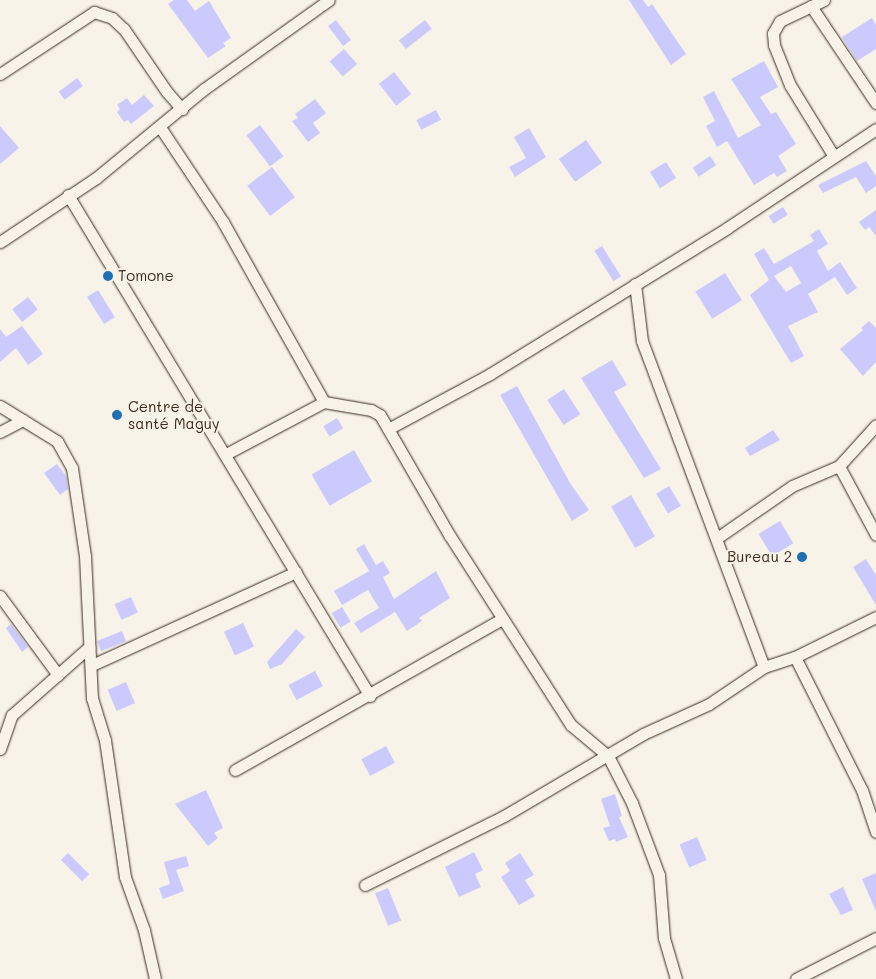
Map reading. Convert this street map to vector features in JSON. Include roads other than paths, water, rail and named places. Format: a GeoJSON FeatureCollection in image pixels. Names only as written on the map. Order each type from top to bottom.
{"type":"FeatureCollection","features":[{"type":"Feature","properties":{"kind":"street"},"geometry":{"type":"LineString","coordinates":[[0,242],[96,178],[204,89],[329,0]]}},
{"type":"Feature","properties":{"kind":"street"},"geometry":{"type":"LineString","coordinates":[[824,0],[780,21],[773,33],[774,45],[790,85],[833,155]]}},
{"type":"Feature","properties":{"kind":"street"},"geometry":{"type":"LineString","coordinates":[[811,6],[876,103]]}},
{"type":"Feature","properties":{"kind":"street"},"geometry":{"type":"LineString","coordinates":[[0,74],[94,12],[112,18],[124,29],[182,109]]}},
{"type":"Feature","properties":{"kind":"street"},"geometry":{"type":"LineString","coordinates":[[160,127],[228,231],[324,402]]}},
{"type":"Feature","properties":{"kind":"street"},"geometry":{"type":"LineString","coordinates":[[388,429],[490,374],[727,228],[833,155],[876,129]]}},
{"type":"Feature","properties":{"kind":"street"},"geometry":{"type":"LineString","coordinates":[[68,195],[226,454],[370,696]]}},
{"type":"Feature","properties":{"kind":"street"},"geometry":{"type":"LineString","coordinates":[[635,284],[642,341],[764,667]]}},
{"type":"Feature","properties":{"kind":"street"},"geometry":{"type":"LineString","coordinates":[[226,454],[324,402],[371,410],[380,415],[502,619],[572,725],[608,756],[632,803],[659,875],[664,938],[676,979]]}},
{"type":"Feature","properties":{"kind":"street"},"geometry":{"type":"LineString","coordinates":[[0,406],[57,441],[72,468],[86,556],[88,646],[92,665],[92,698],[105,740],[125,877],[144,930],[155,979]]}},
{"type":"Feature","properties":{"kind":"street"},"geometry":{"type":"LineString","coordinates":[[0,432],[23,420]]}},
{"type":"Feature","properties":{"kind":"street"},"geometry":{"type":"LineString","coordinates":[[716,538],[792,486],[838,466],[876,424]]}},
{"type":"Feature","properties":{"kind":"street"},"geometry":{"type":"LineString","coordinates":[[838,466],[876,534]]}},
{"type":"Feature","properties":{"kind":"street"},"geometry":{"type":"LineString","coordinates":[[92,665],[296,572]]}},
{"type":"Feature","properties":{"kind":"street"},"geometry":{"type":"LineString","coordinates":[[0,596],[58,675]]}},
{"type":"Feature","properties":{"kind":"street"},"geometry":{"type":"LineString","coordinates":[[365,886],[504,816],[670,721],[709,704],[764,667],[796,657],[876,617]]}},
{"type":"Feature","properties":{"kind":"street"},"geometry":{"type":"LineString","coordinates":[[235,770],[370,696],[502,619]]}},
{"type":"Feature","properties":{"kind":"street"},"geometry":{"type":"LineString","coordinates":[[0,749],[12,715],[88,646]]}},
{"type":"Feature","properties":{"kind":"street"},"geometry":{"type":"LineString","coordinates":[[796,657],[862,790],[876,832]]}},
{"type":"Feature","properties":{"kind":"street"},"geometry":{"type":"LineString","coordinates":[[796,979],[876,938]]}},
{"type":"Feature","properties":{"kind":"place","name":"Tomone"},"geometry":{"type":"Point","coordinates":[108,276]}},
{"type":"Feature","properties":{"kind":"place","name":"Centre de santé Maguy"},"geometry":{"type":"Point","coordinates":[117,415]}},
{"type":"Feature","properties":{"kind":"place","name":"Bureau 2"},"geometry":{"type":"Point","coordinates":[802,557]}}]}
